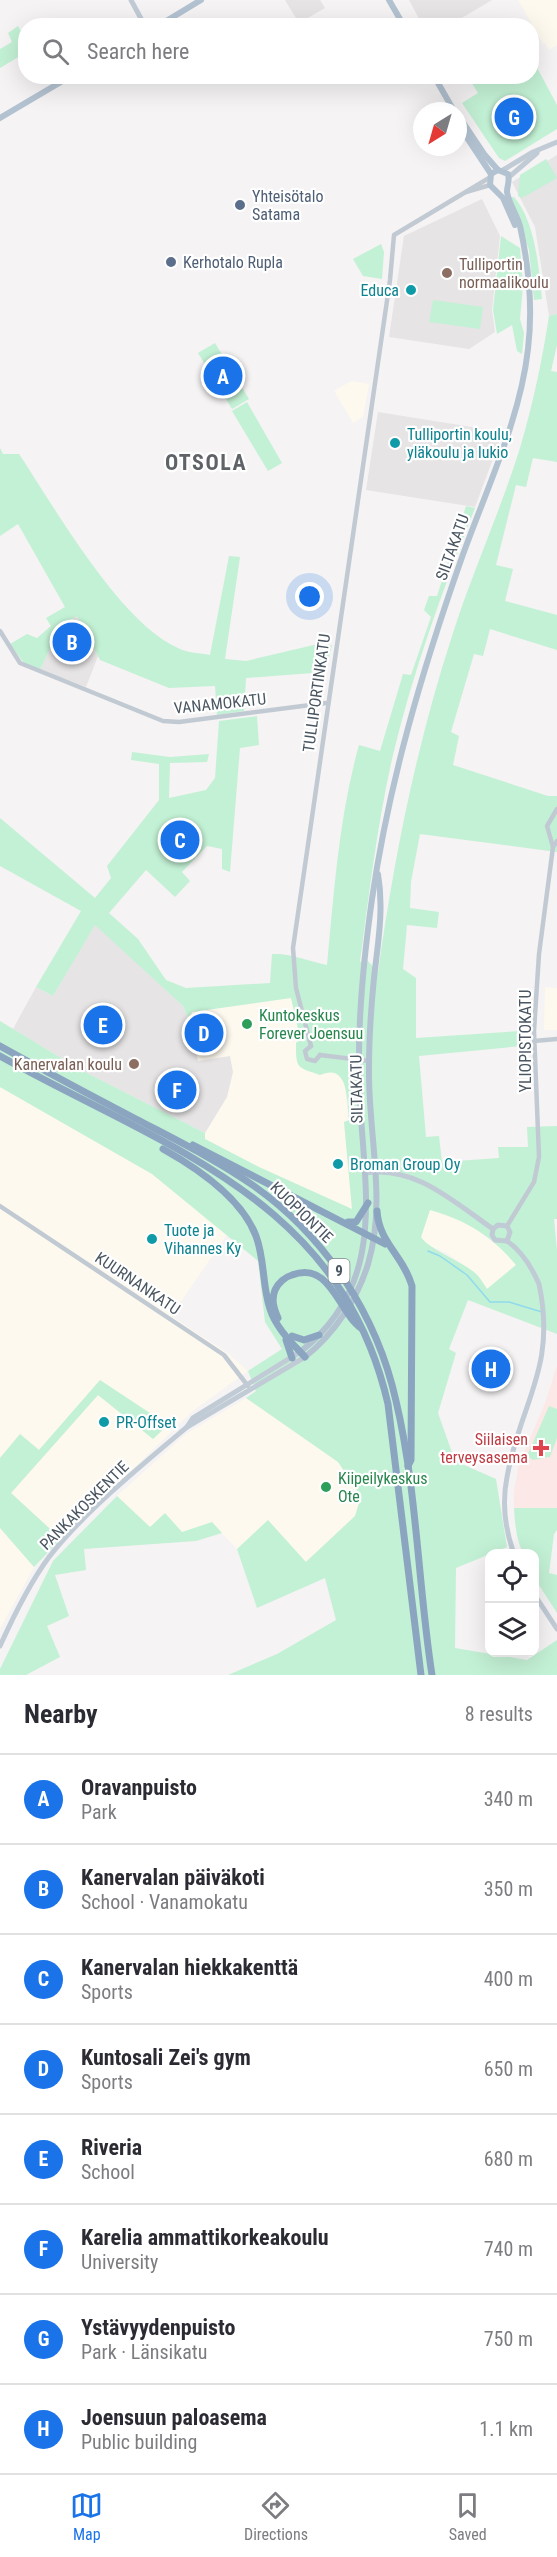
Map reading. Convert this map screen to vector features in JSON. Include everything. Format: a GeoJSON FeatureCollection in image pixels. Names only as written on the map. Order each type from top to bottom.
{"type":"FeatureCollection","features":[{"type":"Feature","properties":{"kind":"highway","name":"KUOPIONTIE"},"geometry":{"type":"LineString","coordinates":[[0,1046],[233,1173],[275,1203],[312,1238],[346,1280],[384,1357],[396,1400],[407,1468],[432,1675]]}},
{"type":"Feature","properties":{"kind":"highway","name":"KUOPIONTIE"},"geometry":{"type":"LineString","coordinates":[[0,1056],[143,1132],[249,1193],[290,1227],[313,1252],[338,1286],[364,1330],[383,1383],[393,1429],[421,1675]]}},
{"type":"Feature","properties":{"kind":"highway"},"geometry":{"type":"LineString","coordinates":[[143,1132],[149,1141],[175,1155],[216,1186],[245,1217],[256,1234],[263,1258],[270,1311],[281,1330],[292,1358]]}},
{"type":"Feature","properties":{"kind":"highway"},"geometry":{"type":"LineString","coordinates":[[176,1141],[189,1142],[343,1220],[396,1252]]}},
{"type":"Feature","properties":{"kind":"highway"},"geometry":{"type":"LineString","coordinates":[[343,1220],[357,1222],[368,1203]]}},
{"type":"Feature","properties":{"kind":"highway"},"geometry":{"type":"LineString","coordinates":[[377,1211],[379,1230],[405,1266],[413,1297],[409,1406],[411,1460],[407,1468]]}},
{"type":"Feature","properties":{"kind":"highway"},"geometry":{"type":"LineString","coordinates":[[304,1353],[276,1315],[273,1298],[279,1284],[296,1273],[316,1275],[326,1282],[337,1294],[355,1324],[364,1330]]}},
{"type":"Feature","properties":{"kind":"highway"},"geometry":{"type":"LineString","coordinates":[[281,1330],[304,1353]]}},
{"type":"Feature","properties":{"kind":"highway"},"geometry":{"type":"LineString","coordinates":[[292,1336],[304,1340],[319,1335]]}},
{"type":"Feature","properties":{"kind":"main road"},"geometry":{"type":"LineString","coordinates":[[131,0],[141,18]]}},
{"type":"Feature","properties":{"kind":"main road"},"geometry":{"type":"LineString","coordinates":[[171,18],[201,0]]}},
{"type":"Feature","properties":{"kind":"main road"},"geometry":{"type":"LineString","coordinates":[[390,0],[400,18]]}},
{"type":"Feature","properties":{"kind":"main road"},"geometry":{"type":"LineString","coordinates":[[0,117],[57,84]]}},
{"type":"Feature","properties":{"kind":"main road"},"geometry":{"type":"LineString","coordinates":[[439,84],[449,102]]}},
{"type":"Feature","properties":{"kind":"main road"},"geometry":{"type":"LineString","coordinates":[[467,128],[484,154],[509,177]]}},
{"type":"Feature","properties":{"kind":"main road"},"geometry":{"type":"LineString","coordinates":[[467,139],[498,190],[507,187],[509,177],[543,148]]}},
{"type":"Feature","properties":{"kind":"main road"},"geometry":{"type":"LineString","coordinates":[[490,179],[501,170],[557,140]]}},
{"type":"Feature","properties":{"kind":"main road","name":"SILTAKATU"},"geometry":{"type":"LineString","coordinates":[[370,1237],[358,1061],[364,965],[388,804],[413,706],[518,397],[526,363],[531,298],[521,236],[507,187]]}},
{"type":"Feature","properties":{"kind":"main road","name":"SILTAKATU"},"geometry":{"type":"LineString","coordinates":[[498,190],[521,236]]}},
{"type":"Feature","properties":{"kind":"main road","name":"SILTAKATU"},"geometry":{"type":"LineString","coordinates":[[370,1237],[377,1211],[369,1113],[369,1061],[382,909],[377,867]]}},
{"type":"Feature","properties":{"kind":"main road"},"geometry":{"type":"LineString","coordinates":[[365,1173],[386,1170],[418,1179],[493,1229]]}},
{"type":"Feature","properties":{"kind":"main road"},"geometry":{"type":"LineString","coordinates":[[507,1241],[510,1232],[507,1226],[498,1225],[493,1229],[492,1235],[495,1240],[507,1241],[522,1255],[535,1275],[548,1313],[551,1343]]}},
{"type":"Feature","properties":{"kind":"main road","name":"PANKAKOSKENTIE"},"geometry":{"type":"LineString","coordinates":[[0,1646],[25,1594],[51,1555],[113,1493],[202,1412],[304,1353],[335,1314],[358,1270],[370,1237]]}},
{"type":"Feature","properties":{"kind":"main road","name":"PANKAKOSKENTIE"},"geometry":{"type":"LineString","coordinates":[[187,1427],[251,1391],[304,1353],[341,1320],[363,1278],[370,1237]]}},
{"type":"Feature","properties":{"kind":"main road"},"geometry":{"type":"LineString","coordinates":[[513,1549],[505,1516],[507,1477],[521,1434],[540,1393]]}},
{"type":"Feature","properties":{"kind":"main road"},"geometry":{"type":"LineString","coordinates":[[539,1602],[557,1629]]}},
{"type":"Feature","properties":{"kind":"street","name":"TULLIPORTINKATU"},"geometry":{"type":"LineString","coordinates":[[310,1046],[296,988],[293,948],[326,703],[390,280],[394,235],[490,179]]}},
{"type":"Feature","properties":{"kind":"street","name":"VANAMOKATU"},"geometry":{"type":"LineString","coordinates":[[0,631],[20,663],[163,721],[179,722],[326,703]]}},
{"type":"Feature","properties":{"kind":"street","name":"YLIOPISTOKATU"},"geometry":{"type":"LineString","coordinates":[[507,1226],[534,1182],[538,1166],[540,1144],[534,1041],[539,954],[553,847],[547,826],[557,809]]}},
{"type":"Feature","properties":{"kind":"street","name":"YLIOPISTOKATU"},"geometry":{"type":"LineString","coordinates":[[553,847],[557,841]]}},
{"type":"Feature","properties":{"kind":"street"},"geometry":{"type":"LineString","coordinates":[[534,1041],[557,1039]]}},
{"type":"Feature","properties":{"kind":"street"},"geometry":{"type":"LineString","coordinates":[[310,1046],[316,1047],[320,1055],[315,1061],[307,1059],[305,1051],[310,1046]]}},
{"type":"Feature","properties":{"kind":"street"},"geometry":{"type":"LineString","coordinates":[[320,1055],[369,1061]]}},
{"type":"Feature","properties":{"kind":"street","name":"KUURNANKATU"},"geometry":{"type":"LineString","coordinates":[[0,1206],[224,1355],[251,1391]]}},
{"type":"Feature","properties":{"kind":"shaded area"},"geometry":{"type":"Polygon","coordinates":[[[285,0],[320,0],[325,8],[308,18],[296,18],[285,0]]]}},
{"type":"Feature","properties":{"kind":"shaded area"},"geometry":{"type":"Polygon","coordinates":[[[409,0],[492,0],[462,18],[419,18],[409,0]]]}},
{"type":"Feature","properties":{"kind":"shaded area"},"geometry":{"type":"Polygon","coordinates":[[[518,0],[557,0],[557,45],[549,50],[539,37],[539,18],[528,18],[518,0]]]}},
{"type":"Feature","properties":{"kind":"shaded area"},"geometry":{"type":"Polygon","coordinates":[[[557,155],[557,314],[549,316],[535,227],[512,182],[557,155]]]}},
{"type":"Feature","properties":{"kind":"shaded area","name":"Tulliportin normaalikoulu"},"geometry":{"type":"Polygon","coordinates":[[[482,199],[500,236],[492,310],[495,332],[469,349],[389,337],[404,236],[482,199]]]}},
{"type":"Feature","properties":{"kind":"shaded area"},"geometry":{"type":"Polygon","coordinates":[[[351,381],[369,384],[363,417],[353,423],[334,391],[351,381]]]}},
{"type":"Feature","properties":{"kind":"shaded area"},"geometry":{"type":"Polygon","coordinates":[[[378,412],[503,432],[475,507],[366,490],[378,412]]]}},
{"type":"Feature","properties":{"kind":"shaded area"},"geometry":{"type":"Polygon","coordinates":[[[77,616],[98,656],[86,687],[40,670],[60,627],[77,616]]]}},
{"type":"Feature","properties":{"kind":"shaded area"},"geometry":{"type":"Polygon","coordinates":[[[95,924],[183,1006],[189,1020],[198,1061],[230,1056],[233,1072],[227,1097],[205,1133],[81,1070],[13,1029],[36,987],[53,996],[95,924]]]}},
{"type":"Feature","properties":{"kind":"shaded area"},"geometry":{"type":"Polygon","coordinates":[[[545,987],[557,988],[557,1030],[544,1030],[545,987]]]}},
{"type":"Feature","properties":{"kind":"shaded area"},"geometry":{"type":"Polygon","coordinates":[[[291,998],[300,1038],[328,1071],[337,1073],[344,1081],[349,1120],[344,1122],[352,1209],[259,1167],[205,1139],[205,1133],[227,1097],[198,1061],[189,1020],[192,1012],[291,998]]]}},
{"type":"Feature","properties":{"kind":"shaded area"},"geometry":{"type":"Polygon","coordinates":[[[0,1087],[152,1174],[227,1235],[171,1316],[229,1354],[248,1371],[193,1411],[61,1539],[11,1493],[98,1395],[153,1439],[167,1425],[100,1381],[39,1450],[20,1434],[0,1458],[0,1087]]]}},
{"type":"Feature","properties":{"kind":"shaded area"},"geometry":{"type":"Polygon","coordinates":[[[430,1210],[469,1223],[503,1250],[516,1265],[487,1289],[476,1273],[446,1253],[424,1243],[421,1237],[430,1210]]]}},
{"type":"Feature","properties":{"kind":"shaded area","name":"Siilaisen terveysasema"},"geometry":{"type":"Polygon","coordinates":[[[557,1366],[557,1508],[514,1508],[514,1492],[519,1464],[546,1401],[557,1366]]]}},
{"type":"Feature","properties":{"kind":"shaded area"},"geometry":{"type":"Polygon","coordinates":[[[246,1398],[338,1462],[362,1497],[355,1516],[305,1562],[268,1521],[237,1549],[212,1523],[182,1533],[150,1527],[117,1496],[186,1434],[246,1398]]]}},
{"type":"Feature","properties":{"kind":"shaded area"},"geometry":{"type":"Polygon","coordinates":[[[0,1527],[34,1567],[0,1629],[0,1527]]]}},
{"type":"Feature","properties":{"kind":"green space"},"geometry":{"type":"Polygon","coordinates":[[[18,26],[18,57],[0,68],[0,49],[12,42],[8,33],[18,26]]]}},
{"type":"Feature","properties":{"kind":"green space"},"geometry":{"type":"Polygon","coordinates":[[[539,71],[557,105],[557,129],[505,161],[499,158],[467,110],[467,102],[464,102],[478,93],[472,84],[539,84],[539,71]]]}},
{"type":"Feature","properties":{"kind":"green space"},"geometry":{"type":"Polygon","coordinates":[[[546,159],[557,178],[522,198],[518,196],[520,175],[546,159]]]}},
{"type":"Feature","properties":{"kind":"green space"},"geometry":{"type":"Polygon","coordinates":[[[511,197],[514,197],[521,207],[531,232],[542,299],[534,300],[529,250],[511,197]]]}},
{"type":"Feature","properties":{"kind":"green space"},"geometry":{"type":"Polygon","coordinates":[[[501,236],[520,248],[523,286],[520,319],[524,333],[522,354],[517,351],[512,325],[497,334],[493,310],[501,236]]]}},
{"type":"Feature","properties":{"kind":"green space"},"geometry":{"type":"Polygon","coordinates":[[[381,244],[384,252],[382,279],[363,276],[353,259],[381,244]]]}},
{"type":"Feature","properties":{"kind":"green space"},"geometry":{"type":"Polygon","coordinates":[[[433,300],[483,307],[480,329],[429,322],[433,300]]]}},
{"type":"Feature","properties":{"kind":"green space"},"geometry":{"type":"Polygon","coordinates":[[[557,314],[557,345],[551,371],[557,372],[557,462],[533,458],[526,487],[516,485],[496,565],[513,569],[505,601],[557,615],[557,650],[490,629],[483,656],[474,654],[451,732],[459,736],[453,765],[548,796],[557,796],[557,852],[420,834],[411,882],[410,908],[439,912],[437,928],[407,925],[403,969],[416,978],[416,1038],[521,1031],[522,1046],[419,1056],[426,1137],[439,1136],[442,1162],[499,1158],[498,1147],[528,1147],[527,1127],[557,1126],[557,1219],[554,1219],[557,1250],[557,1334],[468,1300],[449,1349],[456,1353],[438,1413],[455,1461],[496,1479],[507,1547],[485,1549],[485,1556],[456,1568],[455,1648],[485,1653],[485,1657],[527,1660],[532,1657],[539,1657],[539,1652],[557,1640],[557,1675],[228,1675],[277,1654],[336,1620],[325,1578],[257,1608],[237,1549],[268,1520],[306,1562],[355,1516],[361,1496],[338,1462],[246,1398],[256,1391],[248,1371],[282,1349],[265,1322],[258,1261],[152,1174],[0,1087],[0,1021],[81,1070],[205,1133],[205,1139],[259,1167],[352,1209],[344,1122],[349,1120],[345,1086],[336,1074],[329,1072],[320,1075],[302,1068],[297,1062],[296,1043],[300,1038],[291,998],[192,1012],[189,1020],[183,1006],[95,925],[53,996],[36,987],[81,911],[0,866],[0,818],[95,898],[111,878],[107,866],[159,800],[159,764],[131,760],[132,752],[170,757],[209,754],[207,762],[170,763],[169,798],[206,790],[215,778],[219,721],[257,716],[259,745],[240,748],[230,872],[222,869],[222,849],[207,846],[182,872],[190,881],[175,897],[146,870],[109,913],[138,939],[166,980],[186,988],[270,983],[272,954],[293,956],[327,965],[342,827],[359,745],[380,751],[403,674],[411,675],[431,617],[424,610],[429,596],[437,596],[466,506],[475,508],[419,664],[392,759],[374,860],[360,962],[367,960],[378,972],[399,845],[428,719],[460,612],[520,448],[549,316],[557,314]],[[430,1210],[421,1237],[430,1246],[475,1273],[487,1289],[516,1265],[488,1237],[455,1219],[430,1210]]]}},
{"type":"Feature","properties":{"kind":"green space"},"geometry":{"type":"Polygon","coordinates":[[[215,343],[249,399],[232,409],[198,353],[215,343]]]}},
{"type":"Feature","properties":{"kind":"green space"},"geometry":{"type":"Polygon","coordinates":[[[247,402],[282,463],[268,471],[232,411],[247,402]]]}},
{"type":"Feature","properties":{"kind":"green space"},"geometry":{"type":"Polygon","coordinates":[[[0,448],[3,454],[19,454],[90,562],[134,615],[156,635],[182,650],[210,655],[229,556],[240,557],[225,659],[246,661],[318,644],[332,645],[325,672],[246,678],[244,711],[217,715],[215,686],[169,688],[100,660],[77,616],[60,627],[40,670],[24,663],[10,644],[27,634],[37,638],[51,626],[46,618],[65,607],[18,524],[0,536],[0,448]]]}},
{"type":"Feature","properties":{"kind":"green space"},"geometry":{"type":"Polygon","coordinates":[[[100,1380],[168,1425],[153,1439],[98,1395],[11,1493],[61,1539],[34,1567],[0,1528],[0,1458],[20,1434],[39,1450],[100,1380]]]}},
{"type":"Feature","properties":{"kind":"green space"},"geometry":{"type":"Polygon","coordinates":[[[549,1406],[557,1409],[557,1438],[550,1457],[533,1460],[527,1456],[549,1406]]]}},
{"type":"Feature","properties":{"kind":"green space"},"geometry":{"type":"Polygon","coordinates":[[[117,1496],[150,1527],[165,1513],[182,1532],[212,1522],[222,1533],[196,1541],[84,1549],[86,1570],[55,1575],[69,1616],[47,1626],[60,1657],[26,1675],[0,1675],[0,1669],[53,1561],[117,1496]]]}},
{"type":"Feature","properties":{"kind":"green space"},"geometry":{"type":"Polygon","coordinates":[[[514,1508],[557,1508],[557,1530],[554,1534],[549,1573],[557,1575],[557,1613],[539,1585],[539,1549],[521,1549],[516,1531],[514,1508]]]}},
{"type":"Feature","properties":{"kind":"waterway"},"geometry":{"type":"LineString","coordinates":[[428,1251],[440,1256],[467,1275],[490,1302],[509,1302],[542,1312]]}},
{"type":"Feature","properties":{"kind":"place","name":"Ystävyydenpuisto"},"geometry":{"type":"Point","coordinates":[514,117]}},
{"type":"Feature","properties":{"kind":"place","name":"Yhteisötalo Satama"},"geometry":{"type":"Point","coordinates":[240,205]}},
{"type":"Feature","properties":{"kind":"place","name":"Kerhotalo Rupla"},"geometry":{"type":"Point","coordinates":[171,262]}},
{"type":"Feature","properties":{"kind":"place","name":"Tulliportin normaalikoulu"},"geometry":{"type":"Point","coordinates":[447,273]}},
{"type":"Feature","properties":{"kind":"place","name":"Educa"},"geometry":{"type":"Point","coordinates":[411,290]}},
{"type":"Feature","properties":{"kind":"place","name":"Oravanpuisto"},"geometry":{"type":"Point","coordinates":[223,376]}},
{"type":"Feature","properties":{"kind":"place","name":"Tulliportin koulu, yläkoulu ja lukio"},"geometry":{"type":"Point","coordinates":[395,443]}},
{"type":"Feature","properties":{"kind":"place","name":"Kanervalan päiväkoti"},"geometry":{"type":"Point","coordinates":[72,642]}},
{"type":"Feature","properties":{"kind":"place","name":"Kanervalan hiekkakenttä"},"geometry":{"type":"Point","coordinates":[180,840]}},
{"type":"Feature","properties":{"kind":"place","name":"Kuntokeskus Forever Joensuu"},"geometry":{"type":"Point","coordinates":[247,1024]}},
{"type":"Feature","properties":{"kind":"place","name":"Riveria"},"geometry":{"type":"Point","coordinates":[103,1025]}},
{"type":"Feature","properties":{"kind":"place","name":"Kuntosali Zei's gym"},"geometry":{"type":"Point","coordinates":[204,1033]}},
{"type":"Feature","properties":{"kind":"place","name":"Kanervalan koulu"},"geometry":{"type":"Point","coordinates":[134,1064]}},
{"type":"Feature","properties":{"kind":"place","name":"Karelia ammattikorkeakoulu"},"geometry":{"type":"Point","coordinates":[177,1090]}},
{"type":"Feature","properties":{"kind":"place","name":"Broman Group Oy"},"geometry":{"type":"Point","coordinates":[338,1164]}},
{"type":"Feature","properties":{"kind":"place","name":"Tuote ja Vihannes Ky"},"geometry":{"type":"Point","coordinates":[152,1239]}},
{"type":"Feature","properties":{"kind":"place","name":"Joensuun paloasema"},"geometry":{"type":"Point","coordinates":[491,1369]}},
{"type":"Feature","properties":{"kind":"place","name":"PR-Offset"},"geometry":{"type":"Point","coordinates":[104,1422]}},
{"type":"Feature","properties":{"kind":"place","name":"Siilaisen terveysasema"},"geometry":{"type":"Point","coordinates":[541,1448]}},
{"type":"Feature","properties":{"kind":"place","name":"Kiipeilykeskus Ote"},"geometry":{"type":"Point","coordinates":[326,1487]}},
{"type":"Feature","properties":{"kind":"district","name":"OTSOLA"},"geometry":{"type":"Point","coordinates":[206,462]}}]}
